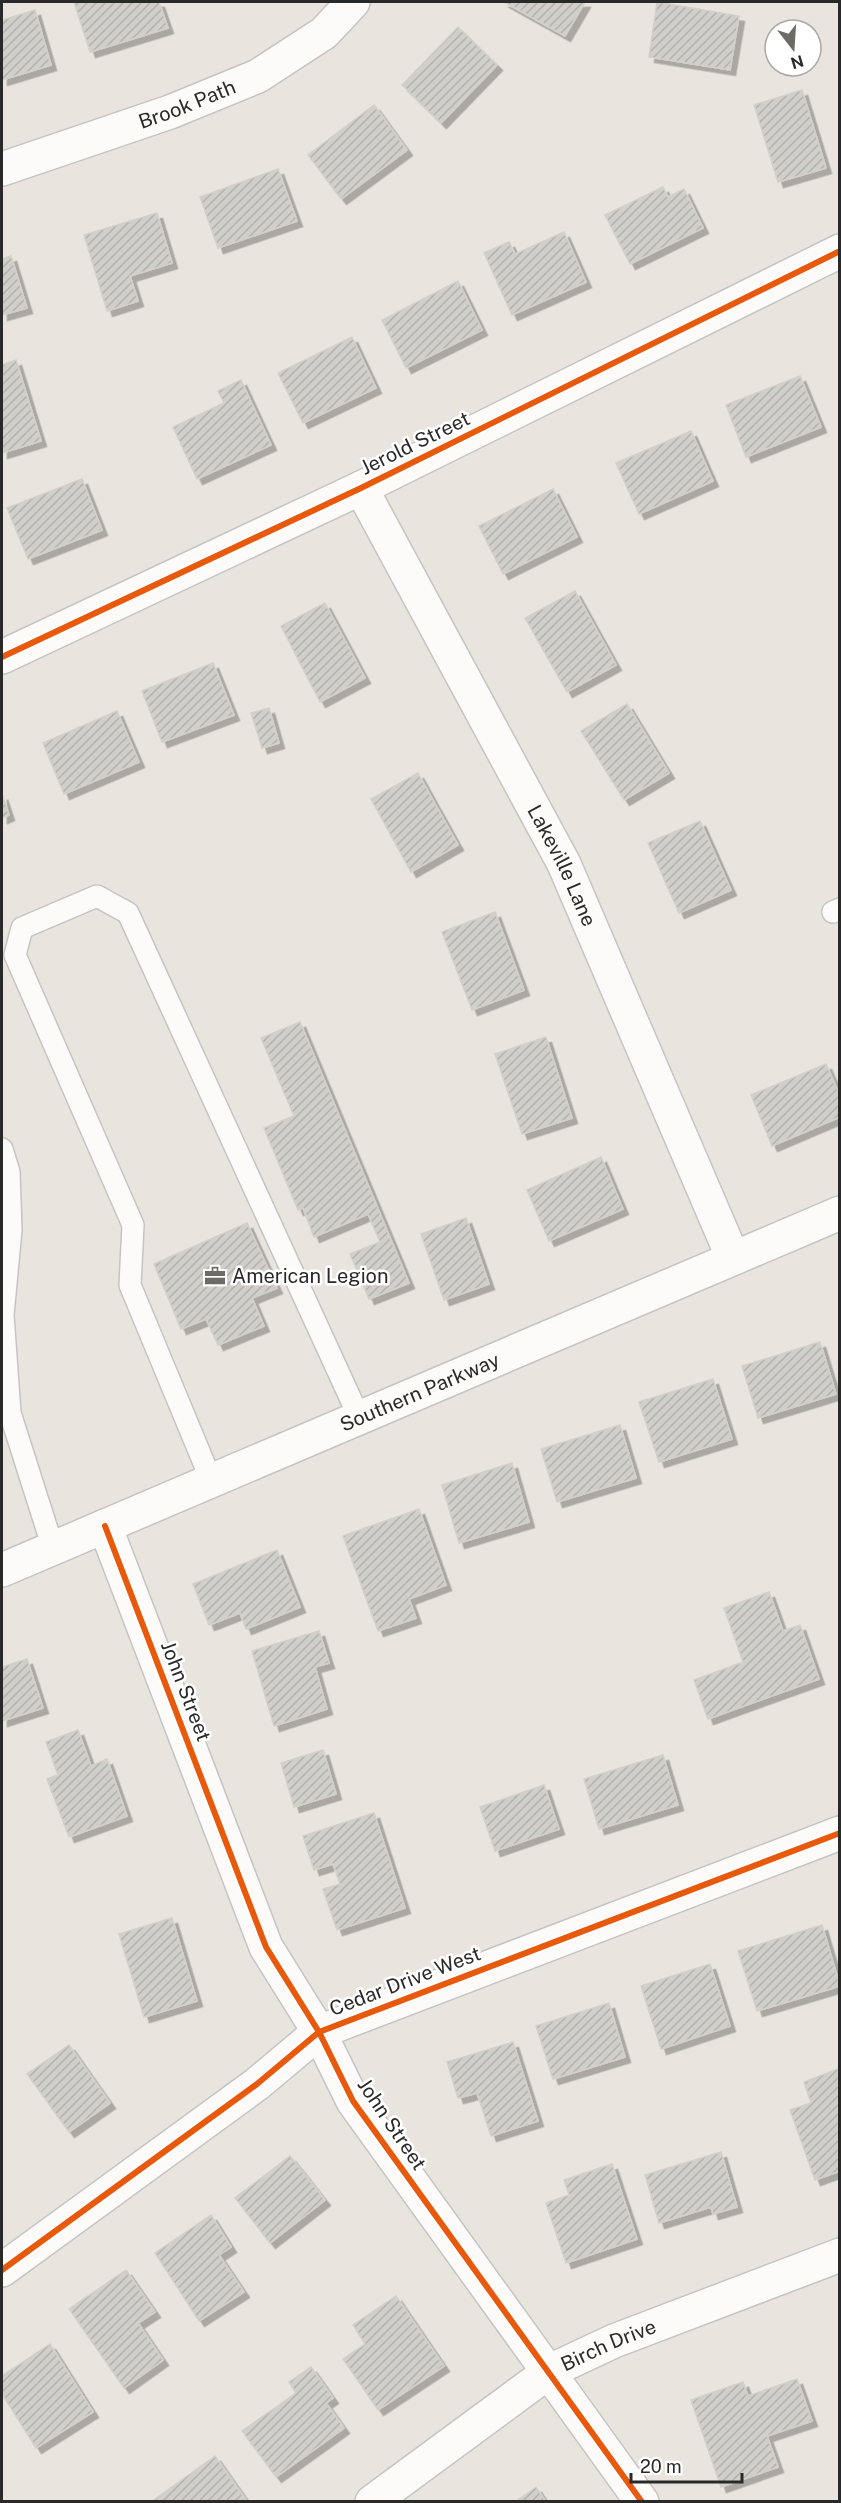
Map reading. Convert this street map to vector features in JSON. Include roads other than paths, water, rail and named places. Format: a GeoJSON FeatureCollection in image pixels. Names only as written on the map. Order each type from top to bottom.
{"type":"FeatureCollection","features":[{"type":"Feature","properties":{"kind":"street","name":"Brook Path"},"geometry":{"type":"LineString","coordinates":[[2,169],[170,112],[258,76],[324,33],[353,2]]}},
{"type":"Feature","properties":{"kind":"street","name":"Jerold Street"},"geometry":{"type":"LineString","coordinates":[[2,657],[361,488],[840,251]]}},
{"type":"Feature","properties":{"kind":"street","name":"Lakeville Lane"},"geometry":{"type":"LineString","coordinates":[[361,488],[564,864],[733,1258]]}},
{"type":"Feature","properties":{"kind":"street","name":"Southern Parkway"},"geometry":{"type":"LineString","coordinates":[[2,1570],[840,1213]]}},
{"type":"Feature","properties":{"kind":"street","name":"John Street"},"geometry":{"type":"LineString","coordinates":[[105,1526],[266,1947],[319,2032],[353,2101],[550,2371],[642,2502]]}},
{"type":"Feature","properties":{"kind":"street","name":"Cedar Drive West"},"geometry":{"type":"LineString","coordinates":[[2,2270],[257,2084],[319,2032],[840,1833]]}},
{"type":"Feature","properties":{"kind":"street","name":"Birch Drive"},"geometry":{"type":"LineString","coordinates":[[372,2502],[550,2371],[614,2341],[840,2255]]}},
{"type":"Feature","properties":{"kind":"lane"},"geometry":{"type":"LineString","coordinates":[[211,1480],[130,1285],[133,1225],[15,955],[22,928],[97,897],[128,913],[359,1417]]}},
{"type":"Feature","properties":{"kind":"lane"},"geometry":{"type":"LineString","coordinates":[[2,1149],[9,1172],[11,1230],[3,1315],[10,1413],[53,1548]]}},
{"type":"Feature","properties":{"kind":"place","name":"American Legion"},"geometry":{"type":"Point","coordinates":[215,1276]}}]}
